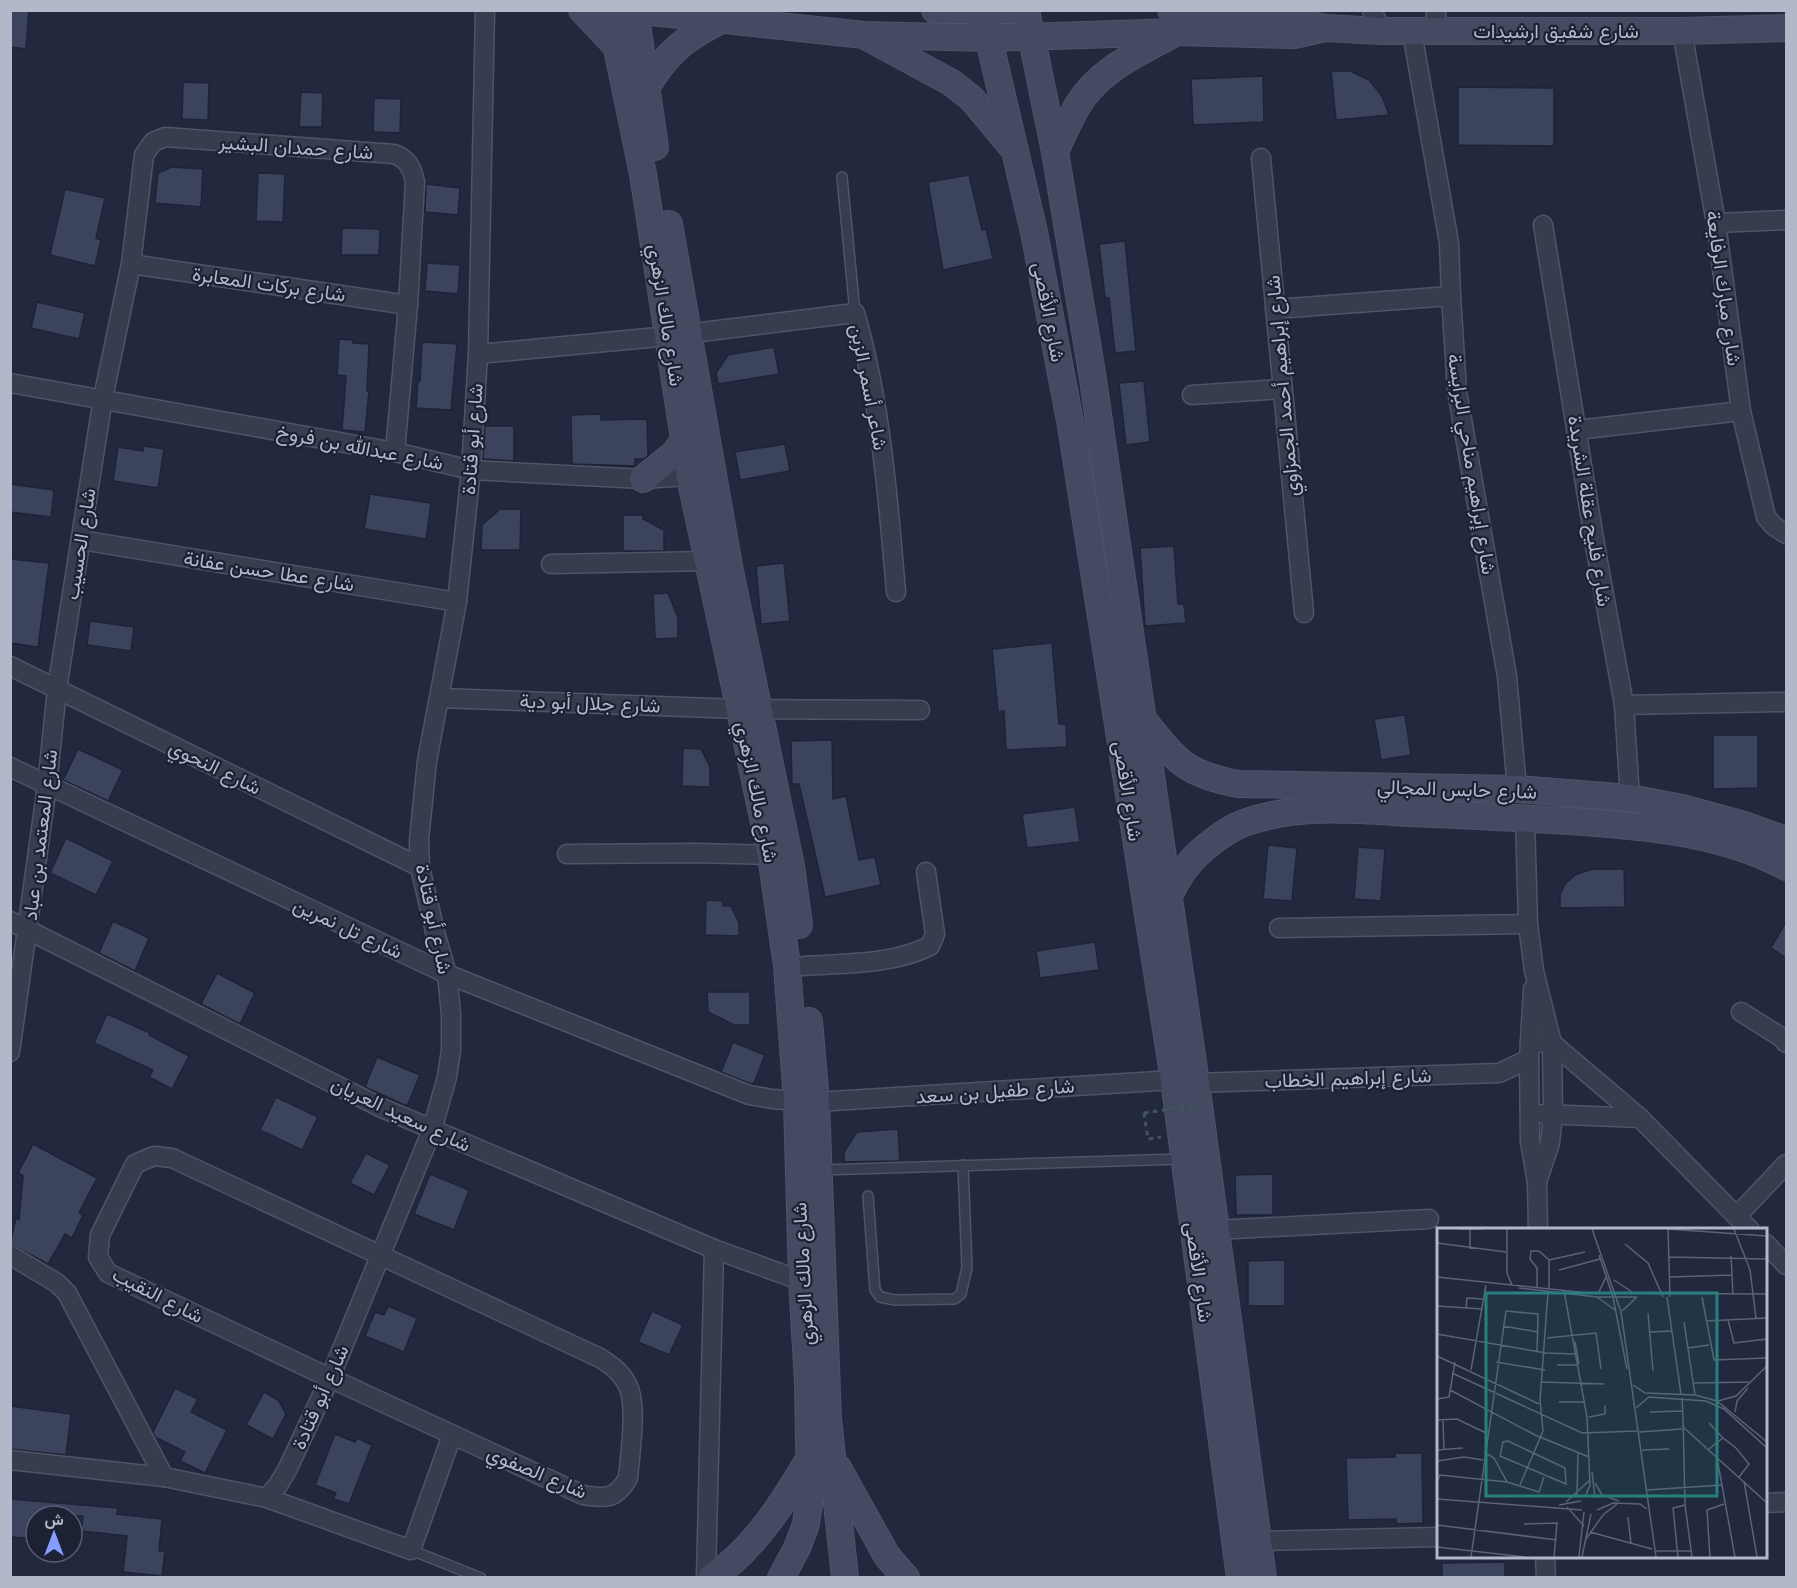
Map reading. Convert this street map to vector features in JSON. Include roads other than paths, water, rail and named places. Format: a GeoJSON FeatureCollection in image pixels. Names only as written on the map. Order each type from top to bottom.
{"type":"FeatureCollection","features":[{"type":"Feature","properties":{"kind":"street","name":"شارع أبو قتادة"},"geometry":{"type":"LineString","coordinates":[[267,1498],[279,1485],[287,1470],[330,1378],[381,1256],[432,1130],[447,1077],[451,1050],[451,1014],[447,974],[420,867],[419,840],[427,761],[457,602],[471,470],[477,354],[485,10]]}},
{"type":"Feature","properties":{"kind":"street"},"geometry":{"type":"LineString","coordinates":[[582,10],[617,47]]}},
{"type":"Feature","properties":{"kind":"street","name":"شارع مالك الزهري"},"geometry":{"type":"LineString","coordinates":[[609,10],[679,334],[686,438],[701,475],[729,566],[806,1102],[818,1170],[827,1384],[822,1458],[810,1496],[806,1524],[797,1548],[781,1578]]}},
{"type":"Feature","properties":{"kind":"street"},"geometry":{"type":"LineString","coordinates":[[935,10],[1016,10]]}},
{"type":"Feature","properties":{"kind":"street","name":"شارع الأقصى"},"geometry":{"type":"LineString","coordinates":[[1026,10],[1055,152],[1094,384],[1145,722],[1263,1578]]}},
{"type":"Feature","properties":{"kind":"street","name":"شارع مالك الزهري"},"geometry":{"type":"LineString","coordinates":[[635,11],[679,334],[701,475],[709,561],[792,866],[804,966],[806,1102],[802,1281],[822,1458],[845,1578]]}},
{"type":"Feature","properties":{"kind":"street","name":"شارع شفيق ارشيدات"},"geometry":{"type":"LineString","coordinates":[[635,11],[864,35],[989,38],[1032,37],[1246,15],[1294,21],[1325,28],[1376,21],[1682,31],[1786,28]]}},
{"type":"Feature","properties":{"kind":"street","name":"شارع الأقصى"},"geometry":{"type":"LineString","coordinates":[[982,11],[1034,232],[1194,1089],[1184,1159],[1234,1572]]}},
{"type":"Feature","properties":{"kind":"street"},"geometry":{"type":"LineString","coordinates":[[646,88],[672,52],[687,38],[721,20]]}},
{"type":"Feature","properties":{"kind":"street"},"geometry":{"type":"LineString","coordinates":[[1055,152],[1078,104],[1100,79],[1173,21]]}},
{"type":"Feature","properties":{"kind":"street","name":"شارع إبراهيم مناحي البرايسة"},"geometry":{"type":"LineString","coordinates":[[1428,24],[1449,243],[1450,296],[1457,391],[1507,676],[1517,789]]}},
{"type":"Feature","properties":{"kind":"street","name":"شارع مبارك الرفايعة"},"geometry":{"type":"LineString","coordinates":[[1682,31],[1716,223],[1741,411],[1766,517],[1773,526],[1786,534]]}},
{"type":"Feature","properties":{"kind":"street"},"geometry":{"type":"LineString","coordinates":[[864,35],[952,83],[972,99],[1016,153]]}},
{"type":"Feature","properties":{"kind":"street","name":"شارع حمدان البشير"},"geometry":{"type":"LineString","coordinates":[[103,398],[131,264],[144,155],[153,142],[165,137],[394,154],[402,157],[409,164],[415,182],[408,305],[395,452]]}},
{"type":"Feature","properties":{"kind":"street","name":"شارع إبراهيم أحمد الجمزاوي"},"geometry":{"type":"LineString","coordinates":[[1260,158],[1305,613]]}},
{"type":"Feature","properties":{"kind":"street"},"geometry":{"type":"LineString","coordinates":[[1716,223],[1786,220]]}},
{"type":"Feature","properties":{"kind":"street","name":"شارع فليح عقلة الشريدة"},"geometry":{"type":"LineString","coordinates":[[1543,225],[1595,545],[1624,705],[1630,798]]}},
{"type":"Feature","properties":{"kind":"street","name":"شارع بركات المعابرة"},"geometry":{"type":"LineString","coordinates":[[131,264],[408,305]]}},
{"type":"Feature","properties":{"kind":"street"},"geometry":{"type":"LineString","coordinates":[[1275,309],[1450,296]]}},
{"type":"Feature","properties":{"kind":"street","name":"شاعر أسمر الزبن"},"geometry":{"type":"LineString","coordinates":[[477,354],[679,334],[855,313],[865,350],[884,464],[896,592]]}},
{"type":"Feature","properties":{"kind":"street","name":"شارع عبدالله بن فروخ"},"geometry":{"type":"LineString","coordinates":[[10,383],[395,452],[471,470],[644,479],[701,475]]}},
{"type":"Feature","properties":{"kind":"street"},"geometry":{"type":"LineString","coordinates":[[1192,395],[1281,388]]}},
{"type":"Feature","properties":{"kind":"street","name":"شارع الحسيب"},"geometry":{"type":"LineString","coordinates":[[57,689],[103,398]]}},
{"type":"Feature","properties":{"kind":"street"},"geometry":{"type":"LineString","coordinates":[[1577,430],[1741,411]]}},
{"type":"Feature","properties":{"kind":"street"},"geometry":{"type":"LineString","coordinates":[[644,479],[674,454],[686,438]]}},
{"type":"Feature","properties":{"kind":"street","name":"شارع عطا حسن عفانة"},"geometry":{"type":"LineString","coordinates":[[81,540],[457,602]]}},
{"type":"Feature","properties":{"kind":"street"},"geometry":{"type":"LineString","coordinates":[[551,564],[709,561]]}},
{"type":"Feature","properties":{"kind":"street","name":"شارع النحوي"},"geometry":{"type":"LineString","coordinates":[[10,666],[420,867]]}},
{"type":"Feature","properties":{"kind":"street","name":"شارع المعتمد بن عباد"},"geometry":{"type":"LineString","coordinates":[[10,1052],[47,786],[57,689]]}},
{"type":"Feature","properties":{"kind":"street","name":"شارع جلال أبو دية"},"geometry":{"type":"LineString","coordinates":[[440,698],[749,708],[920,710]]}},
{"type":"Feature","properties":{"kind":"street"},"geometry":{"type":"LineString","coordinates":[[1624,705],[1786,702]]}},
{"type":"Feature","properties":{"kind":"street","name":"شارع حابس المجالي"},"geometry":{"type":"LineString","coordinates":[[1145,722],[1172,755],[1185,766],[1201,775],[1238,784],[1517,789],[1630,798],[1682,808],[1741,824],[1786,840]]}},
{"type":"Feature","properties":{"kind":"street","name":"شارع تل نمرين"},"geometry":{"type":"LineString","coordinates":[[10,767],[447,974],[749,1095],[806,1102]]}},
{"type":"Feature","properties":{"kind":"street"},"geometry":{"type":"LineString","coordinates":[[1238,784],[1235,803],[1241,824]]}},
{"type":"Feature","properties":{"kind":"street","name":"شارع حابس المجالي"},"geometry":{"type":"LineString","coordinates":[[1168,897],[1186,866],[1197,854],[1241,824],[1274,813],[1318,810],[1525,818],[1650,827],[1718,841],[1786,867]]}},
{"type":"Feature","properties":{"kind":"street"},"geometry":{"type":"LineString","coordinates":[[1525,818],[1528,924],[1534,971],[1552,1043],[1553,1115],[1550,1143],[1537,1182]]}},
{"type":"Feature","properties":{"kind":"street"},"geometry":{"type":"LineString","coordinates":[[567,854],[771,855]]}},
{"type":"Feature","properties":{"kind":"street"},"geometry":{"type":"LineString","coordinates":[[804,966],[896,959],[930,946],[935,934],[926,872]]}},
{"type":"Feature","properties":{"kind":"street","name":"شارع سعيد العريان"},"geometry":{"type":"LineString","coordinates":[[10,921],[382,1108],[714,1249],[802,1281]]}},
{"type":"Feature","properties":{"kind":"street"},"geometry":{"type":"LineString","coordinates":[[1279,928],[1528,924]]}},
{"type":"Feature","properties":{"kind":"street"},"geometry":{"type":"LineString","coordinates":[[1534,971],[1529,1050],[1530,1142],[1537,1182],[1538,1228]]}},
{"type":"Feature","properties":{"kind":"street"},"geometry":{"type":"LineString","coordinates":[[1742,1012],[1786,1042]]}},
{"type":"Feature","properties":{"kind":"street"},"geometry":{"type":"LineString","coordinates":[[1529,1050],[1552,1043]]}},
{"type":"Feature","properties":{"kind":"street"},"geometry":{"type":"LineString","coordinates":[[1552,1043],[1640,1118],[1748,1228]]}},
{"type":"Feature","properties":{"kind":"street","name":"شارع إبراهيم الخطاب"},"geometry":{"type":"LineString","coordinates":[[1499,1073],[1529,1050]]}},
{"type":"Feature","properties":{"kind":"street","name":"شارع إبراهيم الخطاب"},"geometry":{"type":"LineString","coordinates":[[1194,1089],[1499,1073],[1530,1089]]}},
{"type":"Feature","properties":{"kind":"street","name":"شارع طفيل بن سعد"},"geometry":{"type":"LineString","coordinates":[[806,1102],[1194,1089]]}},
{"type":"Feature","properties":{"kind":"street"},"geometry":{"type":"LineString","coordinates":[[1530,1113],[1640,1118]]}},
{"type":"Feature","properties":{"kind":"street","name":"شارع النقيب"},"geometry":{"type":"LineString","coordinates":[[330,1378],[108,1273],[98,1257],[100,1235],[135,1164],[154,1155],[172,1158],[381,1256]]}},
{"type":"Feature","properties":{"kind":"street"},"geometry":{"type":"LineString","coordinates":[[1737,1216],[1786,1164]]}},
{"type":"Feature","properties":{"kind":"street"},"geometry":{"type":"LineString","coordinates":[[1216,1230],[1429,1219]]}},
{"type":"Feature","properties":{"kind":"street"},"geometry":{"type":"LineString","coordinates":[[1767,1245],[1786,1265]]}},
{"type":"Feature","properties":{"kind":"street"},"geometry":{"type":"LineString","coordinates":[[706,1578],[714,1249]]}},
{"type":"Feature","properties":{"kind":"street"},"geometry":{"type":"LineString","coordinates":[[10,1255],[63,1287],[164,1477]]}},
{"type":"Feature","properties":{"kind":"street","name":"شارع الصفوي"},"geometry":{"type":"LineString","coordinates":[[330,1378],[583,1495],[601,1498],[614,1495],[628,1478],[633,1400],[618,1370],[600,1358],[381,1256]]}},
{"type":"Feature","properties":{"kind":"street"},"geometry":{"type":"LineString","coordinates":[[10,1460],[164,1477],[267,1498],[411,1550],[452,1435]]}},
{"type":"Feature","properties":{"kind":"street"},"geometry":{"type":"LineString","coordinates":[[711,1578],[741,1552],[790,1491],[822,1458],[887,1556],[906,1578]]}},
{"type":"Feature","properties":{"kind":"street"},"geometry":{"type":"LineString","coordinates":[[1767,1503],[1786,1502]]}},
{"type":"Feature","properties":{"kind":"street"},"geometry":{"type":"LineString","coordinates":[[1258,1541],[1437,1537]]}},
{"type":"Feature","properties":{"kind":"street"},"geometry":{"type":"LineString","coordinates":[[1545,1558],[1546,1578]]}},
{"type":"Feature","properties":{"kind":"lane"},"geometry":{"type":"LineString","coordinates":[[842,177],[855,313]]}},
{"type":"Feature","properties":{"kind":"lane"},"geometry":{"type":"LineString","coordinates":[[818,1170],[1184,1159]]}},
{"type":"Feature","properties":{"kind":"lane"},"geometry":{"type":"LineString","coordinates":[[868,1196],[875,1290],[880,1297],[896,1300],[955,1299],[961,1294],[967,1268],[963,1166]]}},
{"type":"Feature","properties":{"kind":"lane"},"geometry":{"type":"LineString","coordinates":[[411,1550],[482,1578]]}}]}
